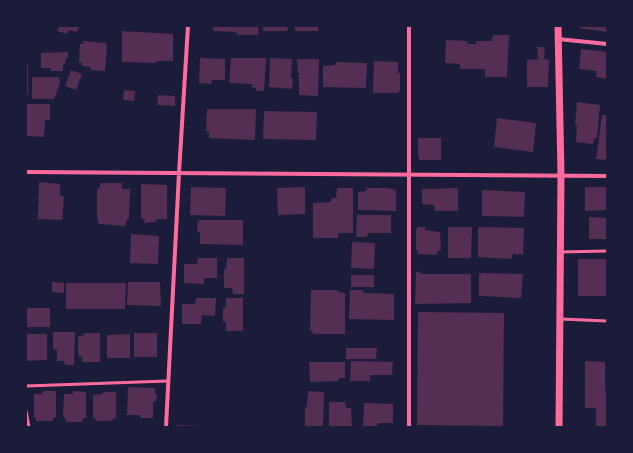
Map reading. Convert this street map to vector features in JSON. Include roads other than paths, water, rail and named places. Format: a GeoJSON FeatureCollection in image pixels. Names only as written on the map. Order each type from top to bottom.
{"type":"FeatureCollection","features":[{"type":"Feature","properties":{"kind":"street"},"geometry":{"type":"LineString","coordinates":[[166,427],[188,26]]}},
{"type":"Feature","properties":{"kind":"street"},"geometry":{"type":"LineString","coordinates":[[409,26],[409,427]]}},
{"type":"Feature","properties":{"kind":"street"},"geometry":{"type":"LineString","coordinates":[[558,26],[561,175],[559,427]]}},
{"type":"Feature","properties":{"kind":"street"},"geometry":{"type":"LineString","coordinates":[[558,39],[607,44]]}},
{"type":"Feature","properties":{"kind":"street"},"geometry":{"type":"LineString","coordinates":[[26,172],[607,176]]}},
{"type":"Feature","properties":{"kind":"lane"},"geometry":{"type":"LineString","coordinates":[[561,252],[607,251]]}},
{"type":"Feature","properties":{"kind":"lane"},"geometry":{"type":"LineString","coordinates":[[560,319],[607,321]]}},
{"type":"Feature","properties":{"kind":"lane"},"geometry":{"type":"LineString","coordinates":[[26,386],[168,381]]}},
{"type":"Feature","properties":{"kind":"lane"},"geometry":{"type":"LineString","coordinates":[[26,411],[29,427]]}}]}
